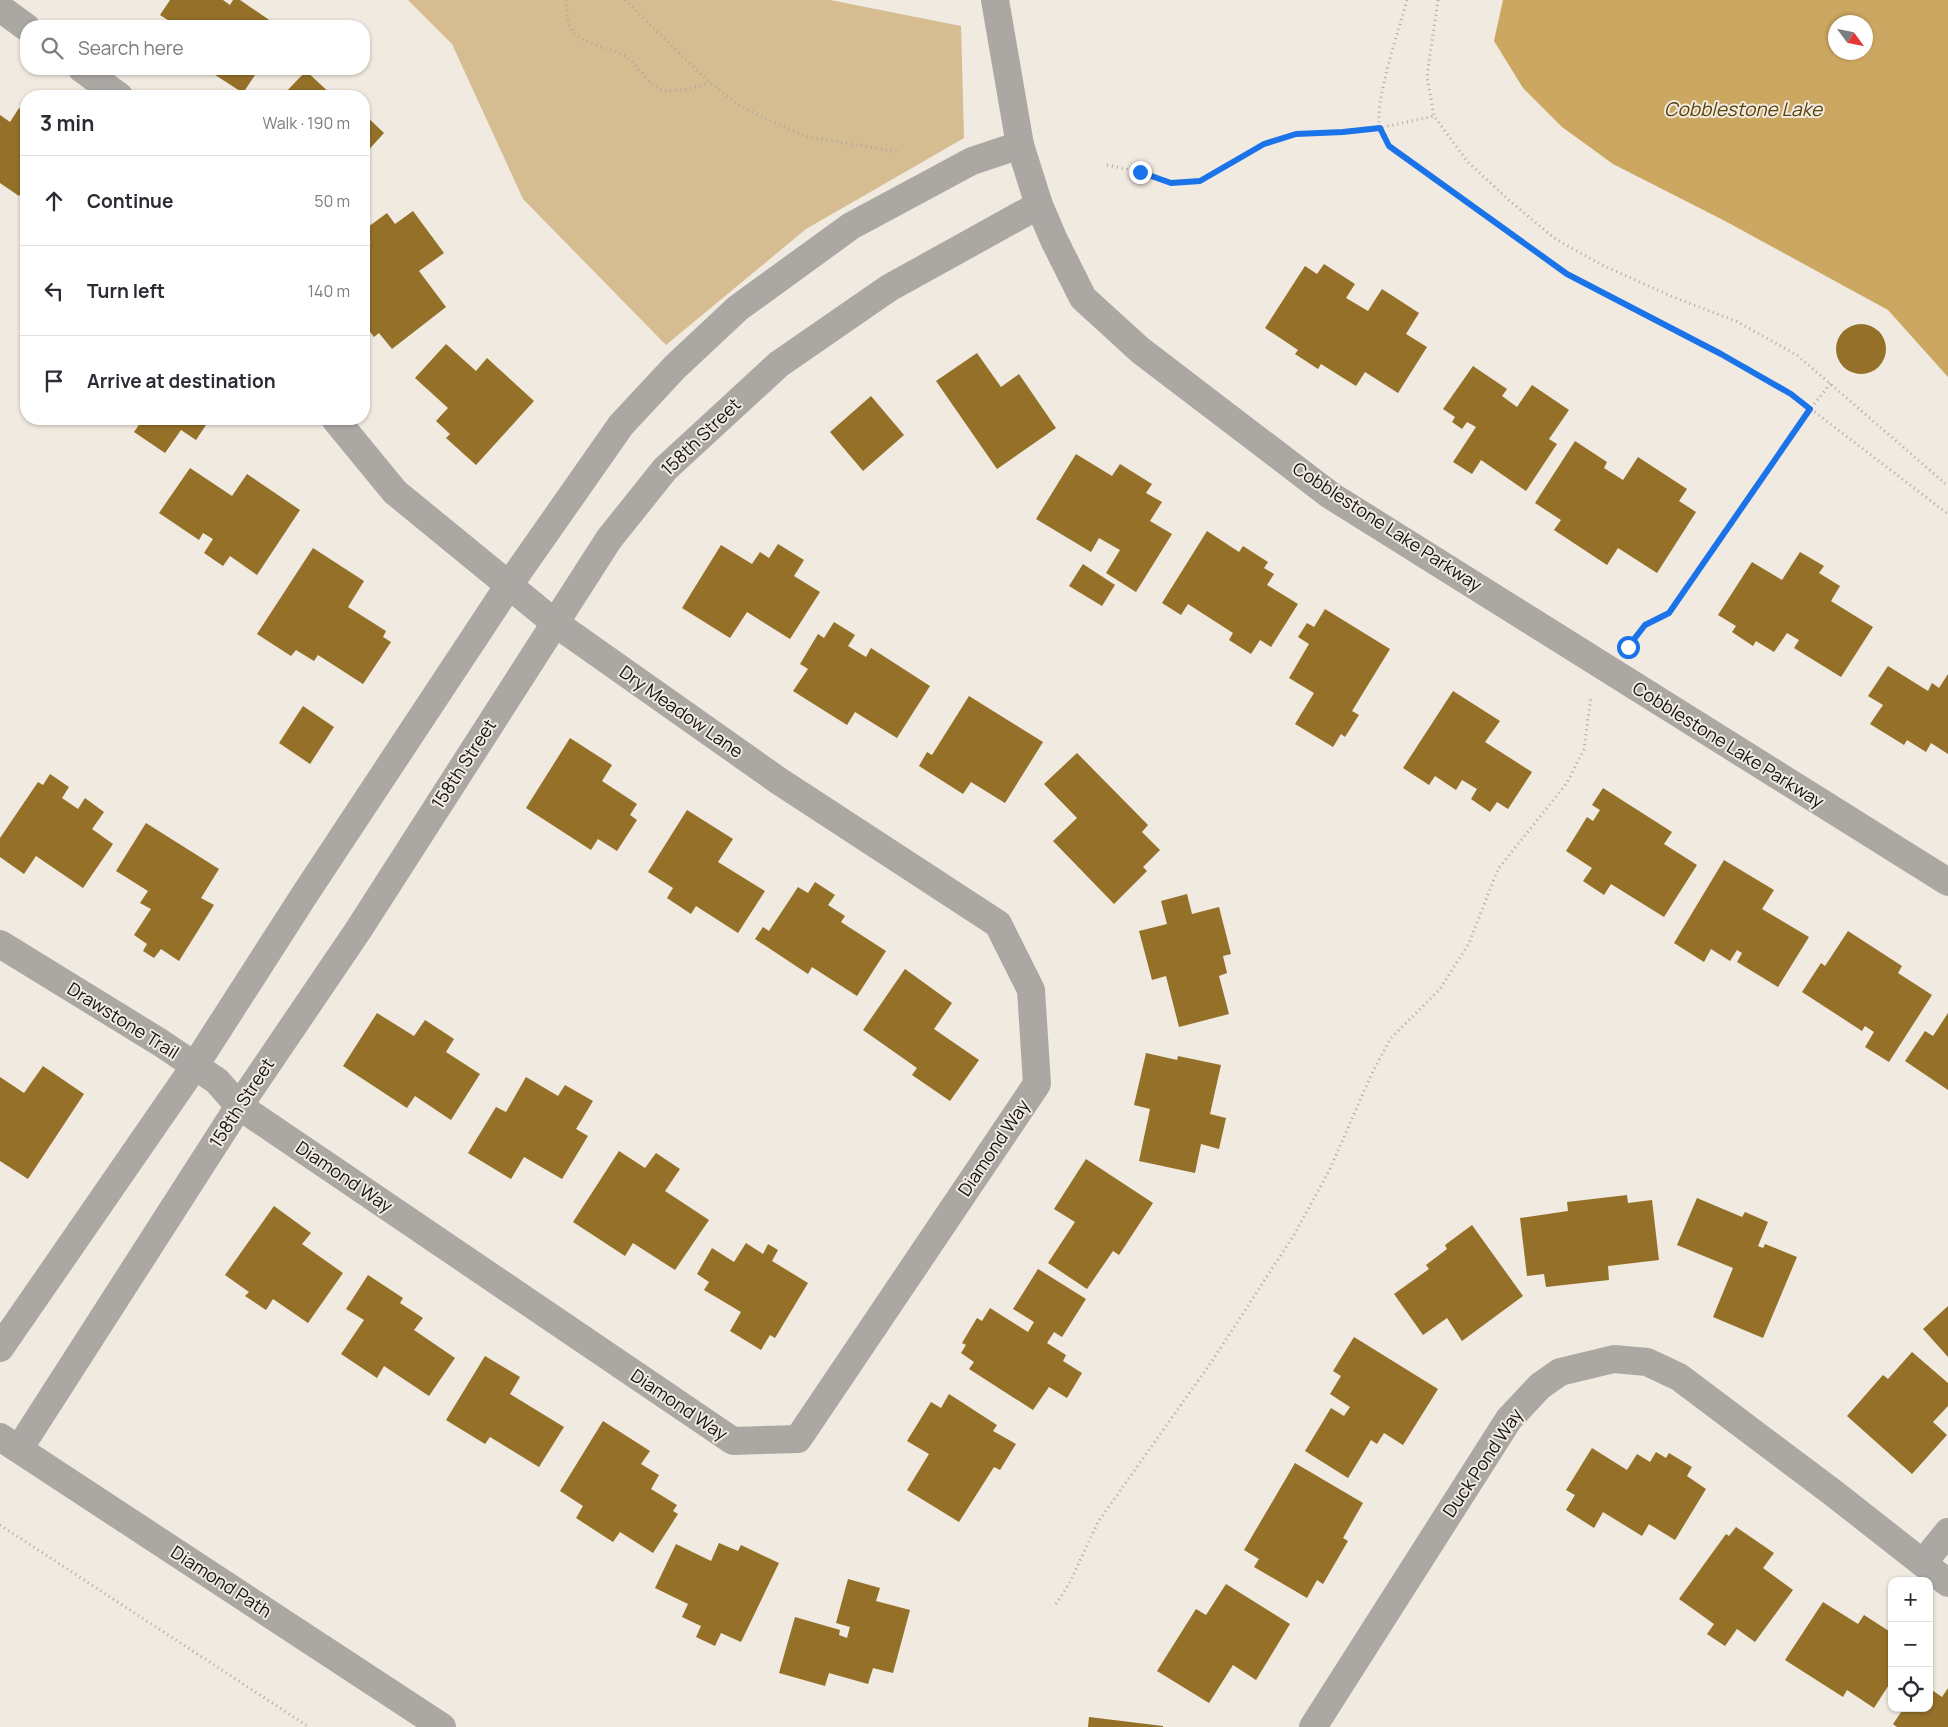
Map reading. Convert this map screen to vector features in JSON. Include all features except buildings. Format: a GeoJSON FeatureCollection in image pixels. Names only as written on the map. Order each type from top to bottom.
{"type":"FeatureCollection","features":[{"type":"Feature","properties":{"kind":"street","name":"Cobblestone Lake Parkway"},"geometry":{"type":"LineString","coordinates":[[995,0],[1020,145],[1039,205],[1083,298],[1140,350],[1330,495],[1948,882]]}},
{"type":"Feature","properties":{"kind":"street"},"geometry":{"type":"LineString","coordinates":[[0,8],[20,23]]}},
{"type":"Feature","properties":{"kind":"street"},"geometry":{"type":"LineString","coordinates":[[90,75],[111,90]]}},
{"type":"Feature","properties":{"kind":"street"},"geometry":{"type":"LineString","coordinates":[[0,1348],[194,1067],[305,894],[509,585],[621,425],[674,367],[738,308],[851,226],[972,161],[1020,145]]}},
{"type":"Feature","properties":{"kind":"street","name":"158th Street"},"geometry":{"type":"LineString","coordinates":[[9,1443],[358,929],[608,539],[665,470],[779,364],[889,288],[1039,205]]}},
{"type":"Feature","properties":{"kind":"street","name":"Dry Meadow Lane"},"geometry":{"type":"LineString","coordinates":[[340,425],[395,492],[555,623],[778,781],[998,924],[1031,990]]}},
{"type":"Feature","properties":{"kind":"street","name":"Drawstone Trail"},"geometry":{"type":"LineString","coordinates":[[0,944],[160,1043],[217,1081],[239,1106]]}},
{"type":"Feature","properties":{"kind":"street","name":"Diamond Way"},"geometry":{"type":"LineString","coordinates":[[239,1106],[733,1441],[798,1438],[1037,1084],[1031,990]]}},
{"type":"Feature","properties":{"kind":"street","name":"Duck Pond Way"},"geometry":{"type":"LineString","coordinates":[[1313,1727],[1509,1419],[1540,1386],[1560,1372],[1614,1359],[1647,1362],[1679,1377],[1948,1583]]}},
{"type":"Feature","properties":{"kind":"street","name":"Diamond Path"},"geometry":{"type":"LineString","coordinates":[[9,1443],[442,1727]]}},
{"type":"Feature","properties":{"kind":"street"},"geometry":{"type":"LineString","coordinates":[[1923,1563],[1948,1532]]}},
{"type":"Feature","properties":{"kind":"path"},"geometry":{"type":"LineString","coordinates":[[566,0],[568,24],[573,32],[592,43],[618,51],[629,58],[660,88],[686,89],[710,83]]}},
{"type":"Feature","properties":{"kind":"path"},"geometry":{"type":"LineString","coordinates":[[625,0],[710,83],[739,105],[805,136],[898,152]]}},
{"type":"Feature","properties":{"kind":"path"},"geometry":{"type":"LineString","coordinates":[[1407,0],[1386,74],[1379,107],[1380,128],[1389,146],[1567,274],[1721,354],[1791,394],[1948,514]]}},
{"type":"Feature","properties":{"kind":"path"},"geometry":{"type":"LineString","coordinates":[[1438,0],[1427,76],[1434,116],[1467,161],[1554,238],[1602,266],[1673,297],[1736,321],[1797,355],[1948,486]]}},
{"type":"Feature","properties":{"kind":"path"},"geometry":{"type":"LineString","coordinates":[[1108,165],[1140,172],[1171,183],[1200,181],[1264,144],[1296,134],[1380,128],[1434,116]]}},
{"type":"Feature","properties":{"kind":"path"},"geometry":{"type":"LineString","coordinates":[[1628,647],[1645,625],[1669,613],[1810,409],[1831,383]]}},
{"type":"Feature","properties":{"kind":"path"},"geometry":{"type":"LineString","coordinates":[[1056,1604],[1069,1584],[1098,1522],[1212,1361],[1294,1235],[1329,1171],[1372,1071],[1391,1038],[1440,989],[1469,943],[1498,869],[1567,783],[1584,749],[1588,718]]}},
{"type":"Feature","properties":{"kind":"path"},"geometry":{"type":"LineString","coordinates":[[0,1525],[309,1727]]}},
{"type":"Feature","properties":{"kind":"shaded area"},"geometry":{"type":"Polygon","coordinates":[[[408,0],[830,0],[961,26],[964,138],[806,229],[666,345],[523,199],[452,44],[408,0]]]}},
{"type":"Feature","properties":{"kind":"water","name":"Cobblestone Lake"},"geometry":{"type":"Polygon","coordinates":[[[1503,0],[1948,0],[1948,377],[1888,310],[1725,221],[1613,164],[1562,127],[1523,88],[1494,41],[1503,0]]]}},
{"type":"Feature","properties":{"kind":"route"},"geometry":{"type":"LineString","coordinates":[[1140,172],[1171,183],[1200,181],[1264,144],[1296,134],[1380,128],[1389,146],[1567,274],[1721,354],[1791,394],[1810,409],[1669,613],[1645,625],[1628,647]]}}]}
